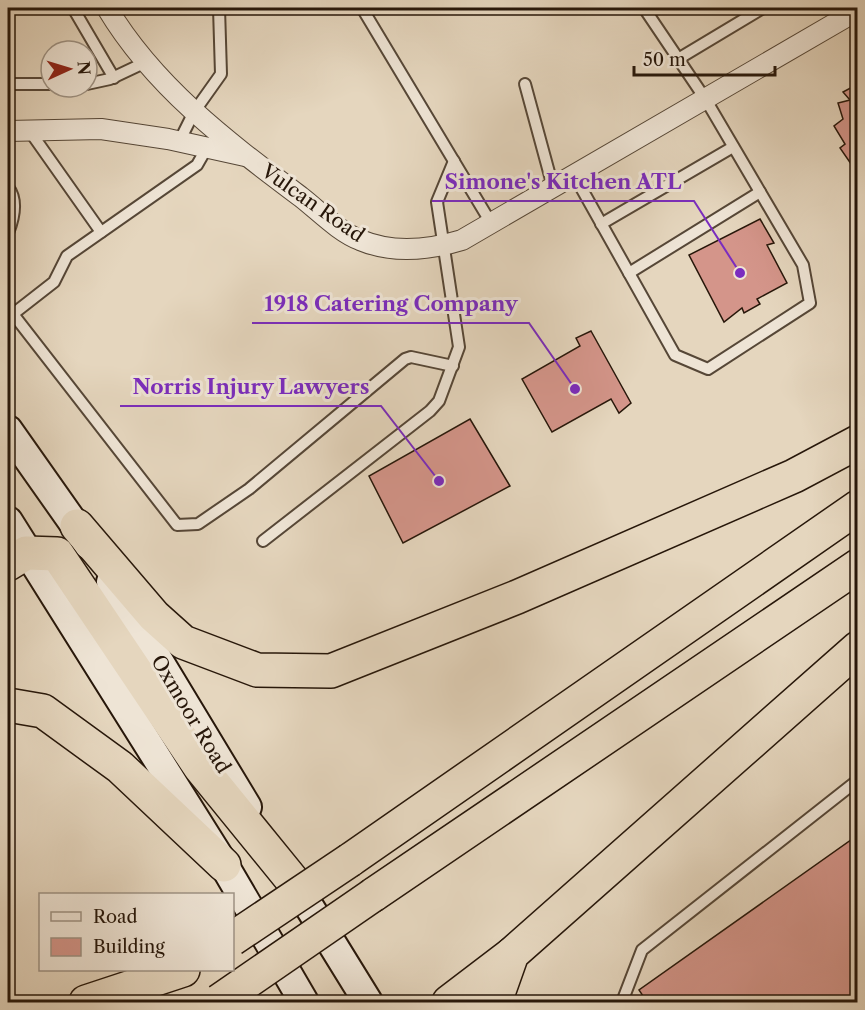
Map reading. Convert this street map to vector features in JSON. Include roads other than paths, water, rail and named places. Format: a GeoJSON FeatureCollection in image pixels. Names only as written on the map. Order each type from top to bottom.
{"type":"FeatureCollection","features":[{"type":"Feature","properties":{"kind":"highway"},"geometry":{"type":"LineString","coordinates":[[77,526],[154,616],[183,642],[257,670],[331,671],[517,597],[794,476],[858,442]]}},
{"type":"Feature","properties":{"kind":"highway"},"geometry":{"type":"LineString","coordinates":[[234,938],[350,860],[858,507]]}},
{"type":"Feature","properties":{"kind":"highway"},"geometry":{"type":"LineString","coordinates":[[17,559],[57,554],[200,767],[292,880]]}},
{"type":"Feature","properties":{"kind":"highway"},"geometry":{"type":"LineString","coordinates":[[217,1002],[858,566]]}},
{"type":"Feature","properties":{"kind":"highway"},"geometry":{"type":"LineString","coordinates":[[449,1002],[512,954],[858,648]]}},
{"type":"Feature","properties":{"kind":"highway"},"geometry":{"type":"LineString","coordinates":[[8,705],[43,711],[120,767],[224,865]]}},
{"type":"Feature","properties":{"kind":"highway"},"geometry":{"type":"LineString","coordinates":[[495,1002],[512,954]]}},
{"type":"Feature","properties":{"kind":"highway"},"geometry":{"type":"LineString","coordinates":[[86,1002],[177,971]]}},
{"type":"Feature","properties":{"kind":"highway"},"geometry":{"type":"LineString","coordinates":[[138,1002],[185,971]]}},
{"type":"Feature","properties":{"kind":"main road","name":"Oxmoor Road"},"geometry":{"type":"LineString","coordinates":[[8,430],[77,526],[368,1002]]}},
{"type":"Feature","properties":{"kind":"main road"},"geometry":{"type":"LineString","coordinates":[[8,521],[17,559],[224,865],[304,1002]]}},
{"type":"Feature","properties":{"kind":"street","name":"Vulcan Road"},"geometry":{"type":"LineString","coordinates":[[108,8],[146,62],[194,112],[247,157],[358,240],[387,248],[433,249],[462,240],[858,10]]}},
{"type":"Feature","properties":{"kind":"street","name":"Vulcan Road"},"geometry":{"type":"LineString","coordinates":[[8,131],[101,129],[179,142],[247,157]]}},
{"type":"Feature","properties":{"kind":"lane"},"geometry":{"type":"LineString","coordinates":[[15,8],[75,8],[114,78]]}},
{"type":"Feature","properties":{"kind":"lane"},"geometry":{"type":"LineString","coordinates":[[179,142],[194,112],[221,74],[219,8]]}},
{"type":"Feature","properties":{"kind":"lane"},"geometry":{"type":"LineString","coordinates":[[362,8],[491,223]]}},
{"type":"Feature","properties":{"kind":"lane"},"geometry":{"type":"LineString","coordinates":[[574,175],[675,355],[708,369],[810,303],[803,266],[706,99],[644,8]]}},
{"type":"Feature","properties":{"kind":"lane"},"geometry":{"type":"LineString","coordinates":[[678,59],[763,8]]}},
{"type":"Feature","properties":{"kind":"lane"},"geometry":{"type":"LineString","coordinates":[[99,81],[114,78],[146,62]]}},
{"type":"Feature","properties":{"kind":"lane"},"geometry":{"type":"LineString","coordinates":[[8,84],[39,84]]}},
{"type":"Feature","properties":{"kind":"lane"},"geometry":{"type":"LineString","coordinates":[[525,84],[553,188]]}},
{"type":"Feature","properties":{"kind":"lane"},"geometry":{"type":"LineString","coordinates":[[28,130],[101,232]]}},
{"type":"Feature","properties":{"kind":"lane"},"geometry":{"type":"LineString","coordinates":[[214,130],[197,165],[67,256],[54,282],[10,313],[177,525],[198,524],[249,489],[405,359],[411,357],[453,366]]}},
{"type":"Feature","properties":{"kind":"lane"},"geometry":{"type":"LineString","coordinates":[[601,224],[733,147]]}},
{"type":"Feature","properties":{"kind":"lane"},"geometry":{"type":"LineString","coordinates":[[263,541],[430,411],[439,401],[459,347],[446,245],[437,202],[454,161]]}},
{"type":"Feature","properties":{"kind":"lane"},"geometry":{"type":"LineString","coordinates":[[8,187],[13,194],[14,218],[8,233]]}},
{"type":"Feature","properties":{"kind":"lane"},"geometry":{"type":"LineString","coordinates":[[629,273],[760,192]]}},
{"type":"Feature","properties":{"kind":"lane"},"geometry":{"type":"LineString","coordinates":[[622,1002],[642,950],[858,780]]}},
{"type":"Feature","properties":{"kind":"place","name":"Simone's Kitchen ATL"},"geometry":{"type":"Point","coordinates":[740,273]}},
{"type":"Feature","properties":{"kind":"place","name":"1918 Catering Company"},"geometry":{"type":"Point","coordinates":[575,389]}},
{"type":"Feature","properties":{"kind":"place","name":"Norris Injury Lawyers"},"geometry":{"type":"Point","coordinates":[439,481]}}]}
